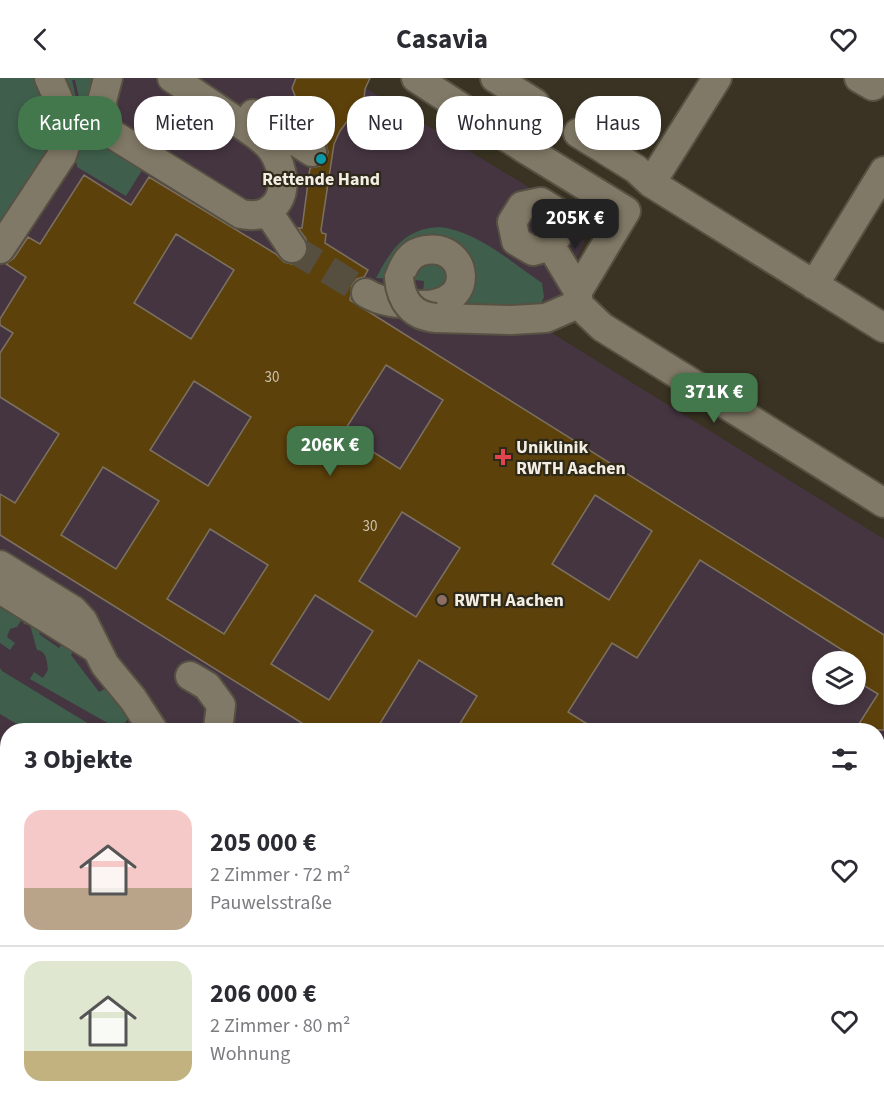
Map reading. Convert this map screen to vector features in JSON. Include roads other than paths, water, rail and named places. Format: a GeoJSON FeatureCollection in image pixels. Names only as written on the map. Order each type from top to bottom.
{"type":"FeatureCollection","features":[{"type":"Feature","properties":{"kind":"street"},"geometry":{"type":"LineString","coordinates":[[0,249],[62,155],[68,137],[70,126],[49,78]]}},
{"type":"Feature","properties":{"kind":"street"},"geometry":{"type":"LineString","coordinates":[[108,78],[102,101],[103,121],[112,134],[242,214],[254,216],[268,212],[277,202],[290,168],[311,155],[199,78]]}},
{"type":"Feature","properties":{"kind":"street"},"geometry":{"type":"LineString","coordinates":[[172,78],[269,146],[281,170],[283,186]]}},
{"type":"Feature","properties":{"kind":"street"},"geometry":{"type":"LineString","coordinates":[[366,293],[392,302],[430,305],[450,300],[457,292],[461,273],[459,266],[448,253],[439,249],[416,252],[407,261],[399,278],[402,297],[408,305],[420,315],[436,318],[512,320],[546,318],[578,298],[626,211],[513,142],[416,78]]}},
{"type":"Feature","properties":{"kind":"street"},"geometry":{"type":"LineString","coordinates":[[495,78],[524,96]]}},
{"type":"Feature","properties":{"kind":"street"},"geometry":{"type":"LineString","coordinates":[[651,183],[717,78]]}},
{"type":"Feature","properties":{"kind":"street"},"geometry":{"type":"LineString","coordinates":[[606,150],[636,168],[651,183],[884,328]]}},
{"type":"Feature","properties":{"kind":"street"},"geometry":{"type":"LineString","coordinates":[[814,285],[884,171]]}},
{"type":"Feature","properties":{"kind":"street"},"geometry":{"type":"LineString","coordinates":[[268,212],[292,248]]}},
{"type":"Feature","properties":{"kind":"street"},"geometry":{"type":"LineString","coordinates":[[551,246],[578,298],[602,327],[884,503]]}},
{"type":"Feature","properties":{"kind":"street"},"geometry":{"type":"LineString","coordinates":[[0,565],[73,610],[83,621],[105,665],[133,699],[148,723]]}},
{"type":"Feature","properties":{"kind":"street"},"geometry":{"type":"LineString","coordinates":[[0,589],[97,649]]}},
{"type":"Feature","properties":{"kind":"street"},"geometry":{"type":"LineString","coordinates":[[190,676],[207,686],[221,705],[218,723]]}},
{"type":"Feature","properties":{"kind":"tunnel"},"geometry":{"type":"LineString","coordinates":[[292,248],[366,293]]}},
{"type":"Feature","properties":{"kind":"place","name":"Rettende Hand"},"geometry":{"type":"Point","coordinates":[321,159]}},
{"type":"Feature","properties":{"kind":"place","name":"Uniklinik RWTH Aachen"},"geometry":{"type":"Point","coordinates":[503,457]}},
{"type":"Feature","properties":{"kind":"place","name":"RWTH Aachen"},"geometry":{"type":"Point","coordinates":[442,600]}}]}
